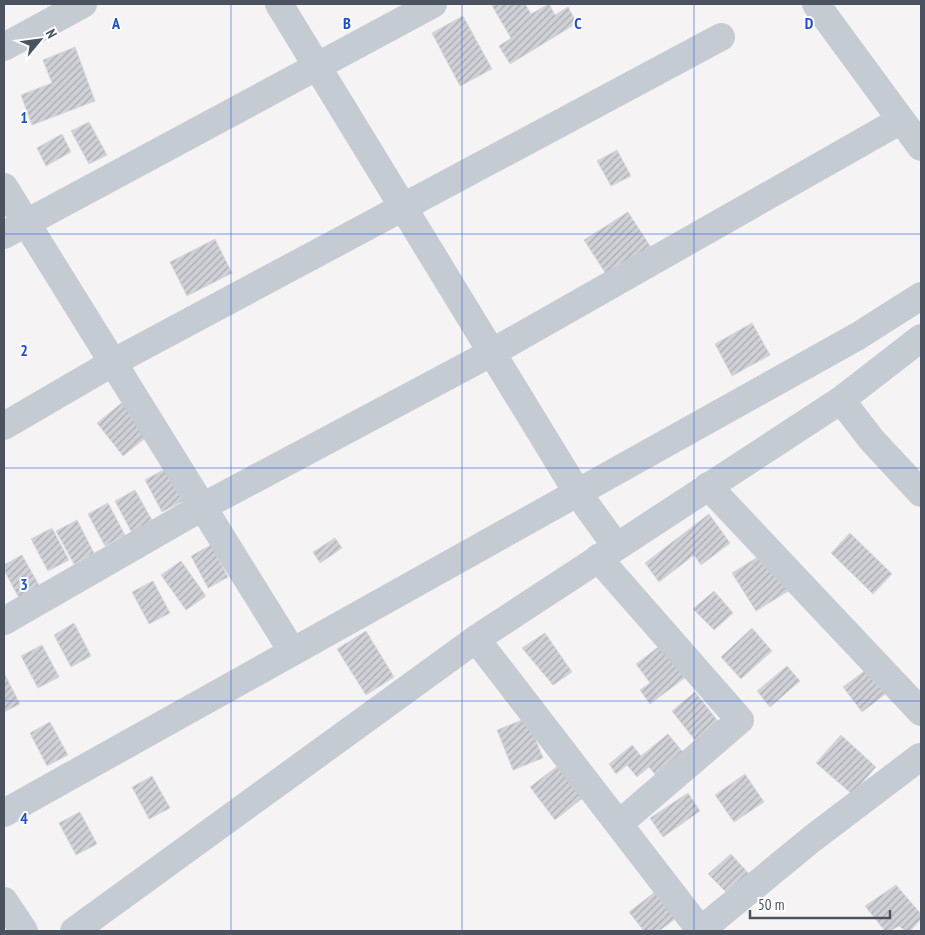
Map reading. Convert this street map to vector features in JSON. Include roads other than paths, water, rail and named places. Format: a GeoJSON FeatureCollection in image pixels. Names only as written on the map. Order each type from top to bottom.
{"type":"FeatureCollection","features":[{"type":"Feature","properties":{"kind":"street"},"geometry":{"type":"LineString","coordinates":[[4,48],[84,4]]}},
{"type":"Feature","properties":{"kind":"street"},"geometry":{"type":"LineString","coordinates":[[279,4],[577,492],[607,552],[740,720],[620,823]]}},
{"type":"Feature","properties":{"kind":"street"},"geometry":{"type":"LineString","coordinates":[[15,229],[318,68],[433,4]]}},
{"type":"Feature","properties":{"kind":"street"},"geometry":{"type":"LineString","coordinates":[[821,5],[921,147]]}},
{"type":"Feature","properties":{"kind":"street"},"geometry":{"type":"LineString","coordinates":[[4,426],[112,363],[722,37]]}},
{"type":"Feature","properties":{"kind":"street"},"geometry":{"type":"LineString","coordinates":[[4,621],[202,508],[491,353],[901,120]]}},
{"type":"Feature","properties":{"kind":"street"},"geometry":{"type":"LineString","coordinates":[[4,188],[15,229],[112,363],[292,651]]}},
{"type":"Feature","properties":{"kind":"street"},"geometry":{"type":"LineString","coordinates":[[4,812],[858,336],[921,296]]}},
{"type":"Feature","properties":{"kind":"street"},"geometry":{"type":"LineString","coordinates":[[74,931],[476,639],[841,400],[921,338]]}},
{"type":"Feature","properties":{"kind":"street"},"geometry":{"type":"LineString","coordinates":[[841,400],[871,439],[921,493]]}},
{"type":"Feature","properties":{"kind":"street"},"geometry":{"type":"LineString","coordinates":[[708,486],[921,712]]}},
{"type":"Feature","properties":{"kind":"street"},"geometry":{"type":"LineString","coordinates":[[476,639],[620,823],[692,928],[920,757]]}},
{"type":"Feature","properties":{"kind":"street"},"geometry":{"type":"LineString","coordinates":[[4,901],[24,931]]}}]}
